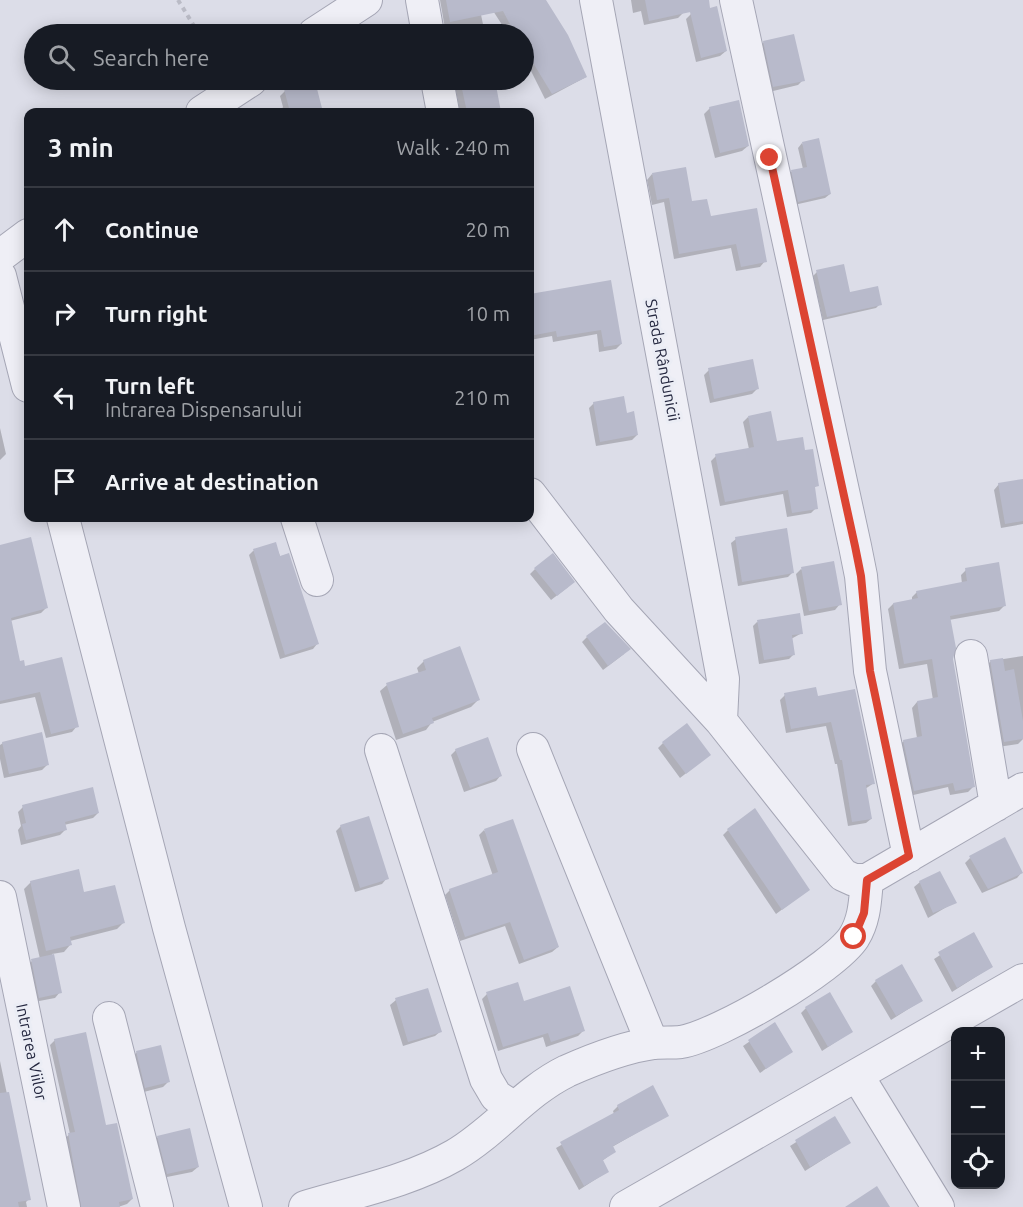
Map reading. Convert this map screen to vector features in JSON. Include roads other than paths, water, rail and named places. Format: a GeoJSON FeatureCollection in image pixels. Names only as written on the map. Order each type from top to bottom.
{"type":"FeatureCollection","features":[{"type":"Feature","properties":{"kind":"street"},"geometry":{"type":"LineString","coordinates":[[329,24],[366,0]]}},
{"type":"Feature","properties":{"kind":"street"},"geometry":{"type":"LineString","coordinates":[[422,0],[426,24]]}},
{"type":"Feature","properties":{"kind":"street","name":"Strada Rândunicii"},"geometry":{"type":"LineString","coordinates":[[596,0],[723,679],[721,721]]}},
{"type":"Feature","properties":{"kind":"street"},"geometry":{"type":"LineString","coordinates":[[736,0],[855,546],[861,576],[870,671],[909,856]]}},
{"type":"Feature","properties":{"kind":"street"},"geometry":{"type":"LineString","coordinates":[[439,90],[442,108]]}},
{"type":"Feature","properties":{"kind":"street"},"geometry":{"type":"LineString","coordinates":[[212,108],[247,94]]}},
{"type":"Feature","properties":{"kind":"street"},"geometry":{"type":"LineString","coordinates":[[0,256],[24,238]]}},
{"type":"Feature","properties":{"kind":"street"},"geometry":{"type":"LineString","coordinates":[[0,276],[24,370]]}},
{"type":"Feature","properties":{"kind":"street"},"geometry":{"type":"LineString","coordinates":[[534,499],[619,610],[721,721],[843,875],[854,880],[867,880],[1023,789]]}},
{"type":"Feature","properties":{"kind":"street"},"geometry":{"type":"LineString","coordinates":[[64,522],[169,928],[246,1207]]}},
{"type":"Feature","properties":{"kind":"street"},"geometry":{"type":"LineString","coordinates":[[298,522],[317,580]]}},
{"type":"Feature","properties":{"kind":"street"},"geometry":{"type":"LineString","coordinates":[[971,656],[996,805]]}},
{"type":"Feature","properties":{"kind":"street"},"geometry":{"type":"LineString","coordinates":[[533,749],[652,1043]]}},
{"type":"Feature","properties":{"kind":"street"},"geometry":{"type":"LineString","coordinates":[[381,750],[486,1079],[496,1096],[513,1107]]}},
{"type":"Feature","properties":{"kind":"street"},"geometry":{"type":"LineString","coordinates":[[305,1207],[422,1172],[456,1154],[490,1131],[513,1107],[566,1072],[608,1055],[652,1043],[681,1042],[719,1030],[802,979],[838,953],[854,937],[864,913],[867,880]]}},
{"type":"Feature","properties":{"kind":"street","name":"Intrarea Viilor"},"geometry":{"type":"LineString","coordinates":[[0,897],[64,1207]]}},
{"type":"Feature","properties":{"kind":"street"},"geometry":{"type":"LineString","coordinates":[[626,1207],[1023,980]]}},
{"type":"Feature","properties":{"kind":"street"},"geometry":{"type":"LineString","coordinates":[[109,1018],[157,1207]]}},
{"type":"Feature","properties":{"kind":"street"},"geometry":{"type":"LineString","coordinates":[[857,1075],[938,1207]]}}]}
